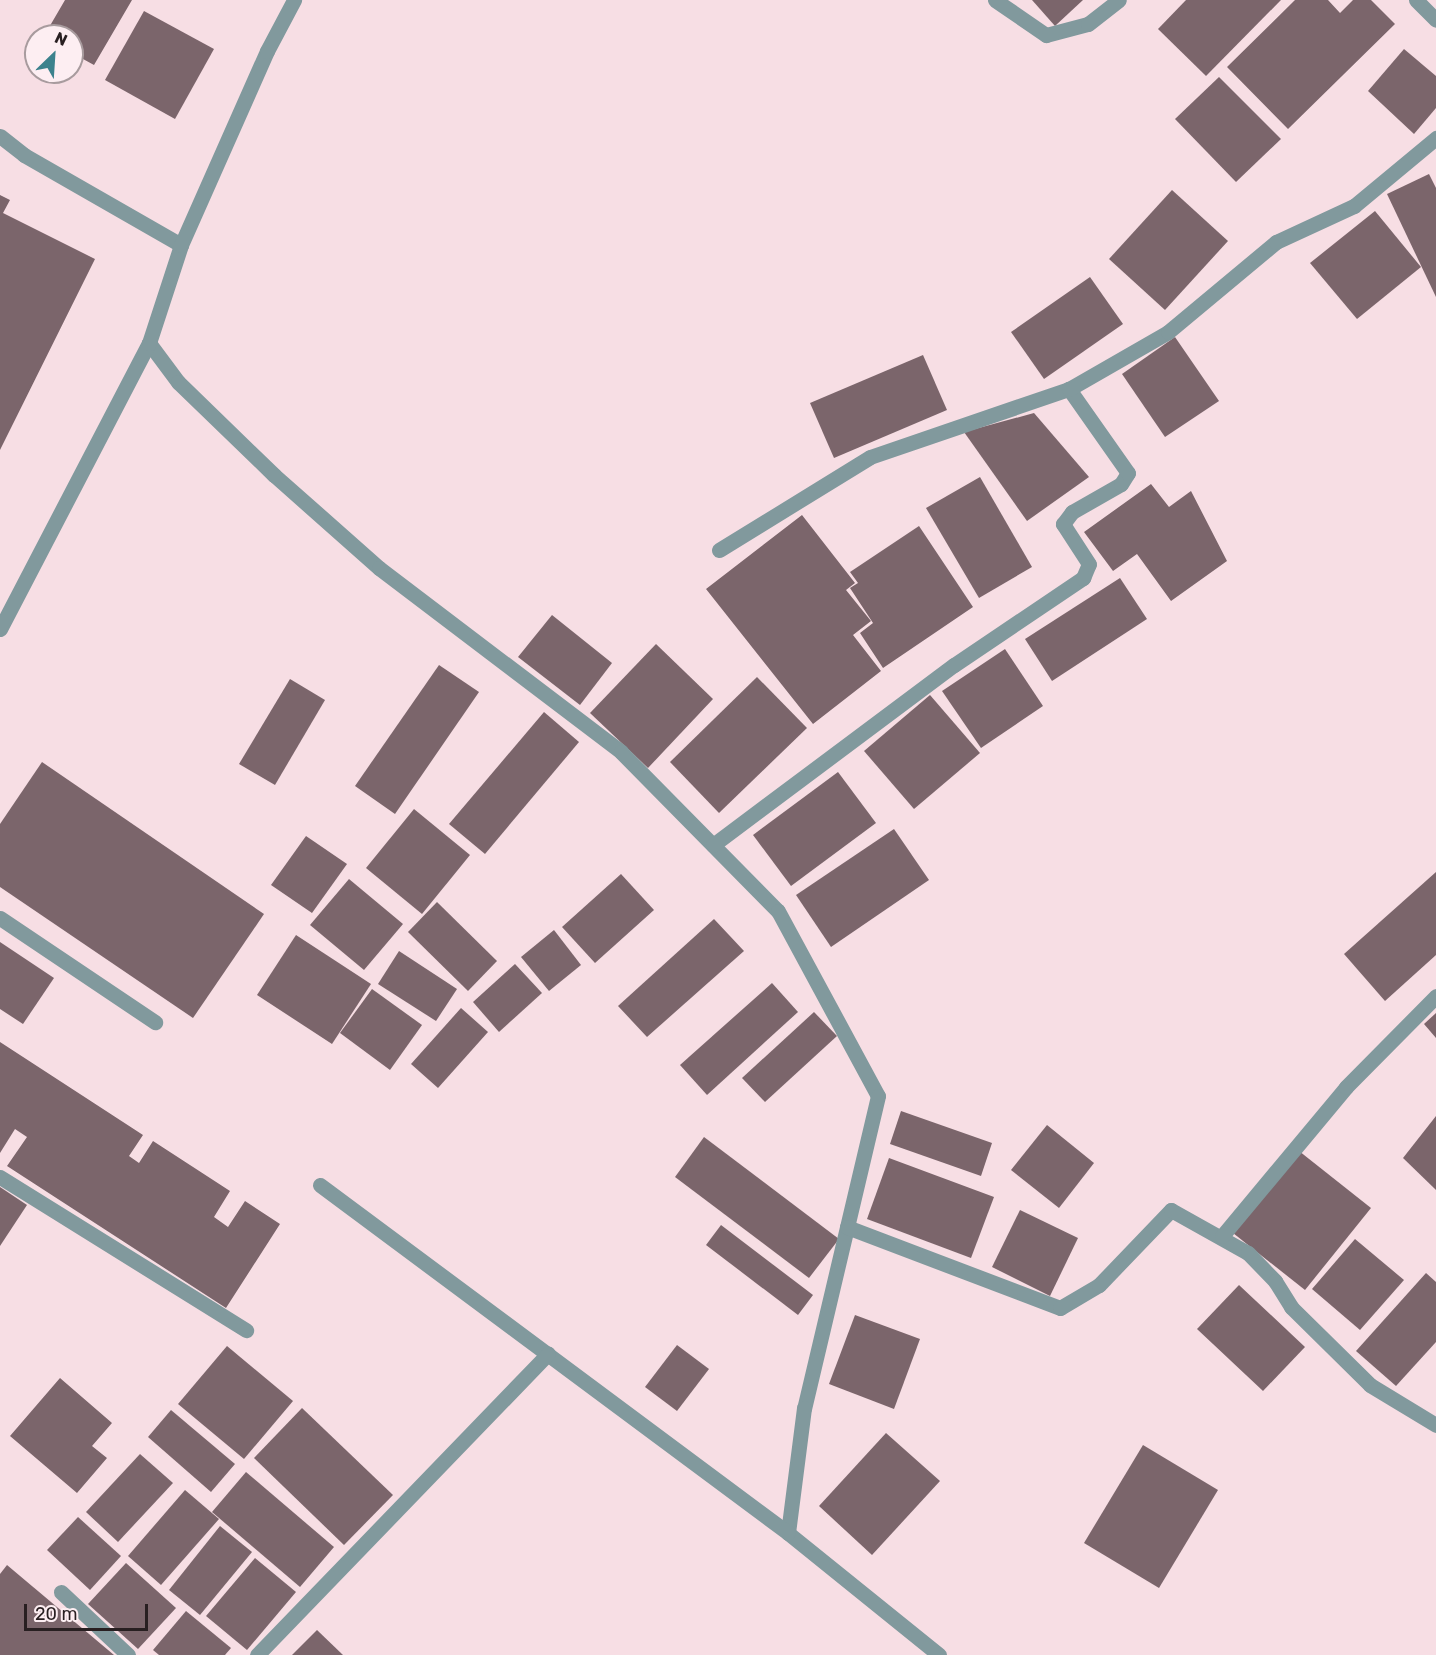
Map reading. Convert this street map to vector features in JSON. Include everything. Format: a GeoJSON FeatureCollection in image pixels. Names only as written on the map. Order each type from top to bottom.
{"type":"FeatureCollection","features":[{"type":"Feature","properties":{"kind":"street"},"geometry":{"type":"LineString","coordinates":[[0,629],[149,343],[182,245],[267,51],[294,0]]}},
{"type":"Feature","properties":{"kind":"street"},"geometry":{"type":"LineString","coordinates":[[995,0],[1046,35],[1088,24],[1119,0]]}},
{"type":"Feature","properties":{"kind":"street"},"geometry":{"type":"LineString","coordinates":[[1416,0],[1436,20]]}},
{"type":"Feature","properties":{"kind":"street"},"geometry":{"type":"LineString","coordinates":[[0,136],[24,155],[182,245]]}},
{"type":"Feature","properties":{"kind":"street"},"geometry":{"type":"LineString","coordinates":[[719,550],[870,457],[1069,388],[1168,332],[1276,242],[1354,206],[1436,138]]}},
{"type":"Feature","properties":{"kind":"street"},"geometry":{"type":"LineString","coordinates":[[149,343],[178,382],[274,475],[379,568],[621,752],[778,911],[878,1096],[804,1408],[788,1533]]}},
{"type":"Feature","properties":{"kind":"street"},"geometry":{"type":"LineString","coordinates":[[713,845],[954,665],[1083,578],[1089,564],[1063,524],[1072,512],[1121,484],[1128,473],[1069,388]]}},
{"type":"Feature","properties":{"kind":"street"},"geometry":{"type":"LineString","coordinates":[[0,918],[156,1022]]}},
{"type":"Feature","properties":{"kind":"street"},"geometry":{"type":"LineString","coordinates":[[1222,1236],[1346,1087],[1436,996]]}},
{"type":"Feature","properties":{"kind":"street"},"geometry":{"type":"LineString","coordinates":[[0,1177],[246,1330]]}},
{"type":"Feature","properties":{"kind":"street"},"geometry":{"type":"LineString","coordinates":[[320,1185],[788,1533],[939,1655]]}},
{"type":"Feature","properties":{"kind":"street"},"geometry":{"type":"LineString","coordinates":[[847,1227],[1060,1308],[1099,1285],[1171,1210],[1222,1236],[1248,1253],[1275,1281],[1291,1307],[1370,1385],[1436,1425]]}},
{"type":"Feature","properties":{"kind":"street"},"geometry":{"type":"LineString","coordinates":[[257,1655],[548,1354]]}},
{"type":"Feature","properties":{"kind":"street"},"geometry":{"type":"LineString","coordinates":[[61,1592],[128,1655]]}},
{"type":"Feature","properties":{"kind":"building"},"geometry":{"type":"Polygon","coordinates":[[[65,0],[132,0],[94,65],[84,60],[84,24],[51,24],[65,0]]]}},
{"type":"Feature","properties":{"kind":"building"},"geometry":{"type":"Polygon","coordinates":[[[1032,0],[1083,0],[1055,26],[1032,0]]]}},
{"type":"Feature","properties":{"kind":"building"},"geometry":{"type":"Polygon","coordinates":[[[1186,0],[1281,0],[1206,76],[1158,29],[1186,0]]]}},
{"type":"Feature","properties":{"kind":"building"},"geometry":{"type":"Polygon","coordinates":[[[1295,0],[1328,0],[1340,13],[1353,0],[1371,0],[1395,24],[1288,129],[1227,67],[1295,0]]]}},
{"type":"Feature","properties":{"kind":"building"},"geometry":{"type":"Polygon","coordinates":[[[144,11],[214,49],[175,119],[105,80],[144,11]]]}},
{"type":"Feature","properties":{"kind":"building"},"geometry":{"type":"Polygon","coordinates":[[[1404,49],[1436,76],[1436,108],[1414,134],[1368,91],[1404,49]]]}},
{"type":"Feature","properties":{"kind":"building"},"geometry":{"type":"Polygon","coordinates":[[[1219,77],[1281,139],[1236,182],[1175,119],[1219,77]]]}},
{"type":"Feature","properties":{"kind":"building"},"geometry":{"type":"Polygon","coordinates":[[[1429,174],[1436,188],[1436,297],[1387,194],[1429,174]]]}},
{"type":"Feature","properties":{"kind":"building"},"geometry":{"type":"Polygon","coordinates":[[[1172,190],[1228,241],[1165,310],[1109,259],[1172,190]]]}},
{"type":"Feature","properties":{"kind":"building"},"geometry":{"type":"Polygon","coordinates":[[[0,195],[10,200],[3,213],[95,259],[0,450],[0,195]]]}},
{"type":"Feature","properties":{"kind":"building"},"geometry":{"type":"Polygon","coordinates":[[[1375,211],[1421,267],[1357,319],[1310,263],[1375,211]]]}},
{"type":"Feature","properties":{"kind":"building"},"geometry":{"type":"Polygon","coordinates":[[[1090,277],[1123,324],[1044,379],[1011,332],[1090,277]]]}},
{"type":"Feature","properties":{"kind":"building"},"geometry":{"type":"Polygon","coordinates":[[[1175,337],[1219,401],[1165,437],[1122,374],[1175,337]]]}},
{"type":"Feature","properties":{"kind":"building"},"geometry":{"type":"Polygon","coordinates":[[[923,355],[947,410],[834,458],[810,403],[923,355]]]}},
{"type":"Feature","properties":{"kind":"building"},"geometry":{"type":"Polygon","coordinates":[[[1034,413],[1089,477],[1027,521],[964,432],[1034,413]]]}},
{"type":"Feature","properties":{"kind":"building"},"geometry":{"type":"Polygon","coordinates":[[[980,477],[1032,567],[979,598],[926,508],[980,477]]]}},
{"type":"Feature","properties":{"kind":"building"},"geometry":{"type":"Polygon","coordinates":[[[1151,484],[1169,507],[1191,491],[1227,561],[1171,601],[1137,554],[1113,571],[1084,532],[1151,484]]]}},
{"type":"Feature","properties":{"kind":"building"},"geometry":{"type":"Polygon","coordinates":[[[802,515],[855,583],[846,590],[871,621],[853,635],[881,671],[813,724],[706,589],[802,515]]]}},
{"type":"Feature","properties":{"kind":"building"},"geometry":{"type":"Polygon","coordinates":[[[919,526],[973,607],[883,668],[860,633],[873,623],[850,588],[858,583],[850,572],[919,526]]]}},
{"type":"Feature","properties":{"kind":"building"},"geometry":{"type":"Polygon","coordinates":[[[1120,578],[1147,619],[1052,681],[1025,639],[1120,578]]]}},
{"type":"Feature","properties":{"kind":"building"},"geometry":{"type":"Polygon","coordinates":[[[552,615],[612,663],[580,705],[518,657],[552,615]]]}},
{"type":"Feature","properties":{"kind":"building"},"geometry":{"type":"Polygon","coordinates":[[[656,644],[713,699],[648,768],[590,713],[656,644]]]}},
{"type":"Feature","properties":{"kind":"building"},"geometry":{"type":"Polygon","coordinates":[[[1005,649],[1043,706],[981,748],[942,691],[1005,649]]]}},
{"type":"Feature","properties":{"kind":"building"},"geometry":{"type":"Polygon","coordinates":[[[439,665],[479,692],[395,814],[355,786],[439,665]]]}},
{"type":"Feature","properties":{"kind":"building"},"geometry":{"type":"Polygon","coordinates":[[[757,677],[807,728],[719,813],[670,762],[757,677]]]}},
{"type":"Feature","properties":{"kind":"building"},"geometry":{"type":"Polygon","coordinates":[[[290,679],[325,700],[275,785],[239,764],[290,679]]]}},
{"type":"Feature","properties":{"kind":"building"},"geometry":{"type":"Polygon","coordinates":[[[930,695],[980,753],[914,809],[864,751],[930,695]]]}},
{"type":"Feature","properties":{"kind":"building"},"geometry":{"type":"Polygon","coordinates":[[[544,712],[579,742],[485,854],[449,824],[544,712]]]}},
{"type":"Feature","properties":{"kind":"building"},"geometry":{"type":"Polygon","coordinates":[[[42,762],[264,914],[193,1018],[0,887],[0,824],[42,762]]]}},
{"type":"Feature","properties":{"kind":"building"},"geometry":{"type":"Polygon","coordinates":[[[838,772],[876,823],[791,886],[753,835],[838,772]]]}},
{"type":"Feature","properties":{"kind":"building"},"geometry":{"type":"Polygon","coordinates":[[[414,809],[470,855],[422,914],[366,868],[414,809]]]}},
{"type":"Feature","properties":{"kind":"building"},"geometry":{"type":"Polygon","coordinates":[[[894,829],[929,880],[831,947],[796,895],[894,829]]]}},
{"type":"Feature","properties":{"kind":"building"},"geometry":{"type":"Polygon","coordinates":[[[306,836],[347,864],[312,913],[271,885],[306,836]]]}},
{"type":"Feature","properties":{"kind":"building"},"geometry":{"type":"Polygon","coordinates":[[[1436,872],[1436,955],[1385,1001],[1344,954],[1436,872]]]}},
{"type":"Feature","properties":{"kind":"building"},"geometry":{"type":"Polygon","coordinates":[[[621,874],[654,910],[595,963],[562,927],[621,874]]]}},
{"type":"Feature","properties":{"kind":"building"},"geometry":{"type":"Polygon","coordinates":[[[349,879],[403,924],[364,970],[310,925],[349,879]]]}},
{"type":"Feature","properties":{"kind":"building"},"geometry":{"type":"Polygon","coordinates":[[[437,902],[497,961],[468,991],[408,932],[437,902]]]}},
{"type":"Feature","properties":{"kind":"building"},"geometry":{"type":"Polygon","coordinates":[[[714,919],[744,951],[647,1037],[618,1006],[714,919]]]}},
{"type":"Feature","properties":{"kind":"building"},"geometry":{"type":"Polygon","coordinates":[[[554,930],[581,965],[549,991],[521,957],[554,930]]]}},
{"type":"Feature","properties":{"kind":"building"},"geometry":{"type":"Polygon","coordinates":[[[296,935],[371,984],[332,1044],[257,995],[296,935]]]}},
{"type":"Feature","properties":{"kind":"building"},"geometry":{"type":"Polygon","coordinates":[[[0,942],[54,978],[23,1024],[0,1009],[0,942]]]}},
{"type":"Feature","properties":{"kind":"building"},"geometry":{"type":"Polygon","coordinates":[[[399,951],[457,989],[436,1021],[378,984],[399,951]]]}},
{"type":"Feature","properties":{"kind":"building"},"geometry":{"type":"Polygon","coordinates":[[[515,964],[542,993],[499,1032],[473,1002],[515,964]]]}},
{"type":"Feature","properties":{"kind":"building"},"geometry":{"type":"Polygon","coordinates":[[[772,983],[798,1012],[707,1095],[680,1065],[772,983]]]}},
{"type":"Feature","properties":{"kind":"building"},"geometry":{"type":"Polygon","coordinates":[[[372,989],[422,1025],[390,1070],[340,1033],[372,989]]]}},
{"type":"Feature","properties":{"kind":"building"},"geometry":{"type":"Polygon","coordinates":[[[461,1008],[488,1032],[438,1088],[411,1064],[461,1008]]]}},
{"type":"Feature","properties":{"kind":"building"},"geometry":{"type":"Polygon","coordinates":[[[814,1012],[837,1036],[765,1102],[742,1078],[814,1012]]]}},
{"type":"Feature","properties":{"kind":"building"},"geometry":{"type":"Polygon","coordinates":[[[1436,1013],[1436,1038],[1424,1024],[1436,1013]]]}},
{"type":"Feature","properties":{"kind":"building"},"geometry":{"type":"Polygon","coordinates":[[[0,1042],[143,1135],[129,1156],[139,1163],[153,1141],[230,1191],[214,1217],[228,1227],[245,1201],[280,1224],[226,1308],[7,1166],[27,1137],[15,1129],[0,1153],[0,1042]]]}},
{"type":"Feature","properties":{"kind":"building"},"geometry":{"type":"Polygon","coordinates":[[[901,1111],[992,1143],[981,1176],[890,1144],[901,1111]]]}},
{"type":"Feature","properties":{"kind":"building"},"geometry":{"type":"Polygon","coordinates":[[[1436,1116],[1436,1190],[1403,1158],[1436,1116]]]}},
{"type":"Feature","properties":{"kind":"building"},"geometry":{"type":"Polygon","coordinates":[[[1047,1125],[1094,1163],[1059,1208],[1011,1170],[1047,1125]]]}},
{"type":"Feature","properties":{"kind":"building"},"geometry":{"type":"Polygon","coordinates":[[[704,1137],[839,1239],[809,1278],[675,1177],[704,1137]]]}},
{"type":"Feature","properties":{"kind":"building"},"geometry":{"type":"Polygon","coordinates":[[[1299,1151],[1371,1208],[1305,1290],[1233,1233],[1299,1151]]]}},
{"type":"Feature","properties":{"kind":"building"},"geometry":{"type":"Polygon","coordinates":[[[889,1158],[994,1197],[971,1258],[867,1219],[889,1158]]]}},
{"type":"Feature","properties":{"kind":"building"},"geometry":{"type":"Polygon","coordinates":[[[0,1187],[27,1205],[0,1246],[0,1187]]]}},
{"type":"Feature","properties":{"kind":"building"},"geometry":{"type":"Polygon","coordinates":[[[1020,1210],[1078,1238],[1050,1296],[992,1267],[1020,1210]]]}},
{"type":"Feature","properties":{"kind":"building"},"geometry":{"type":"Polygon","coordinates":[[[721,1225],[813,1295],[798,1315],[706,1245],[721,1225]]]}},
{"type":"Feature","properties":{"kind":"building"},"geometry":{"type":"Polygon","coordinates":[[[1355,1239],[1404,1280],[1360,1330],[1312,1289],[1355,1239]]]}},
{"type":"Feature","properties":{"kind":"building"},"geometry":{"type":"Polygon","coordinates":[[[1426,1273],[1436,1282],[1436,1342],[1396,1386],[1356,1351],[1426,1273]]]}},
{"type":"Feature","properties":{"kind":"building"},"geometry":{"type":"Polygon","coordinates":[[[1239,1285],[1305,1347],[1263,1391],[1197,1329],[1239,1285]]]}},
{"type":"Feature","properties":{"kind":"building"},"geometry":{"type":"Polygon","coordinates":[[[855,1315],[920,1339],[894,1409],[829,1384],[855,1315]]]}},
{"type":"Feature","properties":{"kind":"building"},"geometry":{"type":"Polygon","coordinates":[[[677,1345],[709,1369],[677,1411],[645,1387],[677,1345]]]}},
{"type":"Feature","properties":{"kind":"building"},"geometry":{"type":"Polygon","coordinates":[[[227,1346],[293,1401],[244,1459],[178,1404],[227,1346]]]}},
{"type":"Feature","properties":{"kind":"building"},"geometry":{"type":"Polygon","coordinates":[[[60,1378],[112,1423],[92,1446],[107,1458],[77,1493],[10,1436],[60,1378]]]}},
{"type":"Feature","properties":{"kind":"building"},"geometry":{"type":"Polygon","coordinates":[[[302,1408],[393,1495],[344,1545],[254,1458],[302,1408]]]}},
{"type":"Feature","properties":{"kind":"building"},"geometry":{"type":"Polygon","coordinates":[[[171,1410],[235,1464],[211,1492],[148,1437],[171,1410]]]}},
{"type":"Feature","properties":{"kind":"building"},"geometry":{"type":"Polygon","coordinates":[[[886,1433],[940,1481],[872,1555],[819,1506],[886,1433]]]}},
{"type":"Feature","properties":{"kind":"building"},"geometry":{"type":"Polygon","coordinates":[[[1143,1445],[1218,1490],[1159,1588],[1084,1543],[1143,1445]]]}},
{"type":"Feature","properties":{"kind":"building"},"geometry":{"type":"Polygon","coordinates":[[[140,1454],[173,1483],[118,1542],[86,1512],[140,1454]]]}},
{"type":"Feature","properties":{"kind":"building"},"geometry":{"type":"Polygon","coordinates":[[[246,1472],[334,1547],[300,1587],[212,1512],[246,1472]]]}},
{"type":"Feature","properties":{"kind":"building"},"geometry":{"type":"Polygon","coordinates":[[[185,1490],[219,1519],[161,1585],[128,1556],[185,1490]]]}},
{"type":"Feature","properties":{"kind":"building"},"geometry":{"type":"Polygon","coordinates":[[[78,1517],[121,1556],[90,1590],[47,1550],[78,1517]]]}},
{"type":"Feature","properties":{"kind":"building"},"geometry":{"type":"Polygon","coordinates":[[[220,1526],[252,1552],[200,1615],[169,1590],[220,1526]]]}},
{"type":"Feature","properties":{"kind":"building"},"geometry":{"type":"Polygon","coordinates":[[[255,1558],[296,1592],[247,1650],[206,1616],[255,1558]]]}},
{"type":"Feature","properties":{"kind":"building"},"geometry":{"type":"Polygon","coordinates":[[[126,1563],[176,1608],[138,1649],[88,1604],[126,1563]]]}},
{"type":"Feature","properties":{"kind":"building"},"geometry":{"type":"Polygon","coordinates":[[[7,1565],[114,1655],[0,1655],[0,1574],[7,1565]]]}},
{"type":"Feature","properties":{"kind":"building"},"geometry":{"type":"Polygon","coordinates":[[[186,1611],[231,1648],[225,1655],[159,1655],[153,1650],[186,1611]]]}},
{"type":"Feature","properties":{"kind":"building"},"geometry":{"type":"Polygon","coordinates":[[[317,1630],[343,1655],[292,1655],[317,1630]]]}}]}
